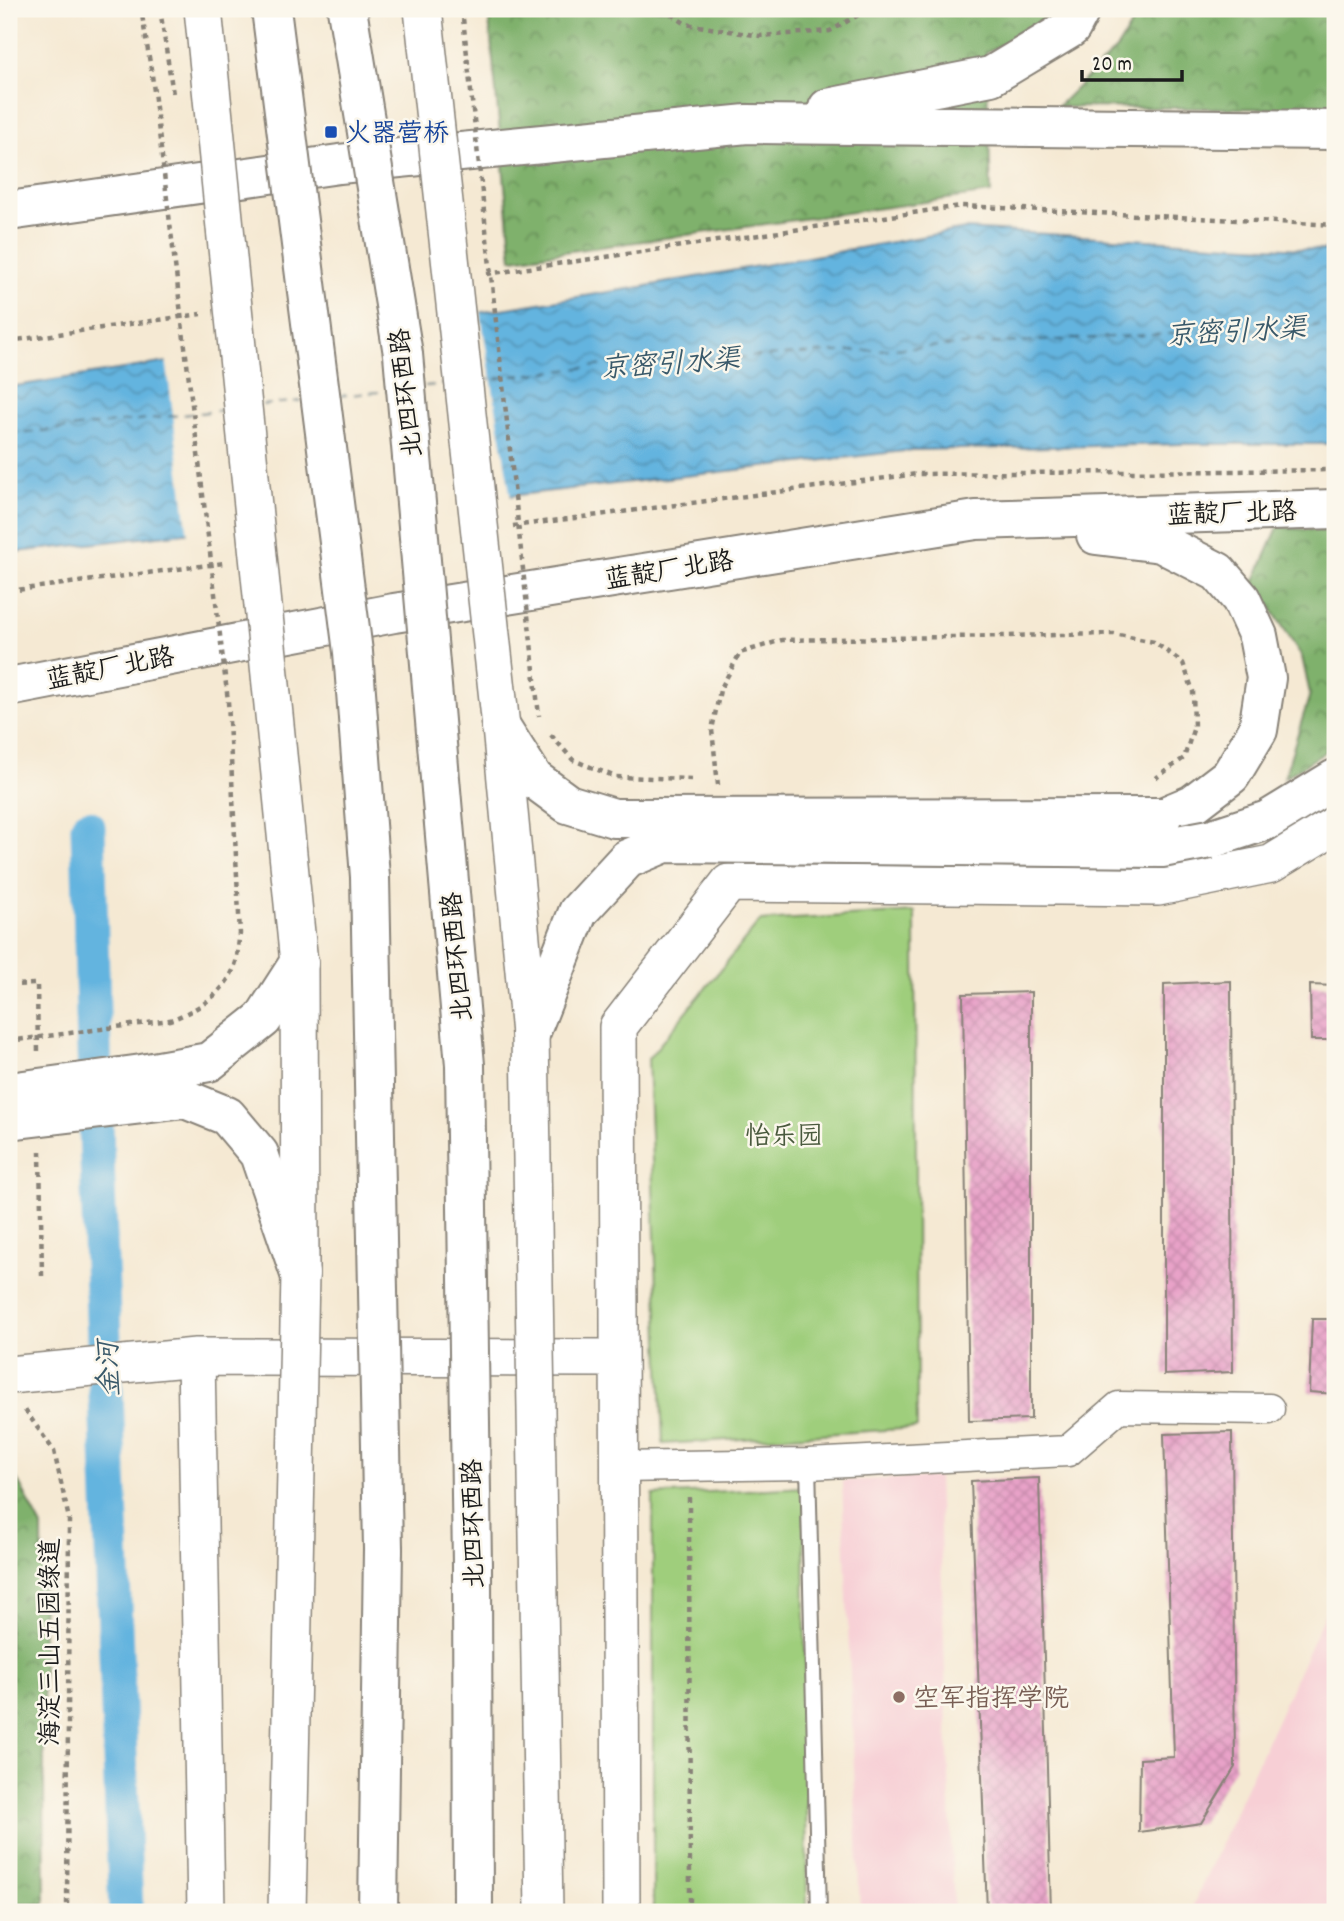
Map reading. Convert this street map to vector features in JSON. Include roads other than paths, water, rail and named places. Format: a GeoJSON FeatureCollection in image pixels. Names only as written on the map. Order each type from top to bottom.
{"type":"FeatureCollection","features":[{"type":"Feature","properties":{"kind":"highway"},"geometry":{"type":"LineString","coordinates":[[271,9],[353,652],[370,877],[383,1549],[378,1912]]}},
{"type":"Feature","properties":{"kind":"highway","name":"北四环西路"},"geometry":{"type":"LineString","coordinates":[[347,9],[403,354],[465,1065],[472,1566],[473,1912]]}},
{"type":"Feature","properties":{"kind":"highway"},"geometry":{"type":"LineString","coordinates":[[9,211],[339,164],[747,124],[991,76],[1071,28],[1081,9]]}},
{"type":"Feature","properties":{"kind":"highway"},"geometry":{"type":"LineString","coordinates":[[747,124],[1335,130]]}},
{"type":"Feature","properties":{"kind":"highway","name":"蓝靛厂北路"},"geometry":{"type":"LineString","coordinates":[[9,687],[394,613],[976,520],[1335,509]]}},
{"type":"Feature","properties":{"kind":"highway"},"geometry":{"type":"LineString","coordinates":[[501,727],[534,779],[568,804],[614,818],[1161,817],[1193,804],[1231,775],[1258,730],[1266,678],[1258,636],[1241,599],[1218,572],[1161,543],[976,520]]}},
{"type":"Feature","properties":{"kind":"highway"},"geometry":{"type":"LineString","coordinates":[[530,1034],[578,912],[627,859],[665,843],[1162,848],[1210,839],[1268,820],[1335,779]]}},
{"type":"Feature","properties":{"kind":"highway"},"geometry":{"type":"LineString","coordinates":[[9,1092],[209,1062],[263,1019],[299,963]]}},
{"type":"Feature","properties":{"kind":"highway"},"geometry":{"type":"LineString","coordinates":[[9,1120],[185,1098],[227,1116],[259,1154],[300,1274]]}},
{"type":"Feature","properties":{"kind":"street"},"geometry":{"type":"LineString","coordinates":[[203,9],[299,963],[300,1274],[286,1912]]}},
{"type":"Feature","properties":{"kind":"street"},"geometry":{"type":"LineString","coordinates":[[423,9],[501,727],[530,1034],[544,1912]]}},
{"type":"Feature","properties":{"kind":"street"},"geometry":{"type":"LineString","coordinates":[[621,1912],[618,1027],[729,883],[1158,887],[1271,864],[1335,825]]}},
{"type":"Feature","properties":{"kind":"street"},"geometry":{"type":"LineString","coordinates":[[9,1375],[196,1357],[619,1357]]}},
{"type":"Feature","properties":{"kind":"street"},"geometry":{"type":"LineString","coordinates":[[196,1357],[206,1912]]}},
{"type":"Feature","properties":{"kind":"street"},"geometry":{"type":"LineString","coordinates":[[619,1467],[808,1464],[1068,1451],[1119,1406],[1269,1409]]}},
{"type":"Feature","properties":{"kind":"lane"},"geometry":{"type":"LineString","coordinates":[[808,1464],[819,1912]]}},
{"type":"Feature","properties":{"kind":"water","name":"京密引水渠"},"geometry":{"type":"Polygon","coordinates":[[[965,229],[1335,251],[1335,444],[1182,444],[913,450],[9,553],[9,387],[641,287],[965,229]]]}},
{"type":"Feature","properties":{"kind":"waterway","name":"金河"},"geometry":{"type":"LineString","coordinates":[[88,827],[97,1160],[126,1912]]}},
{"type":"Feature","properties":{"kind":"place","name":"火器营桥"},"geometry":{"type":"Point","coordinates":[331,132]}},
{"type":"Feature","properties":{"kind":"place","name":"空军指挥学院"},"geometry":{"type":"Point","coordinates":[899,1697]}},
{"type":"Feature","properties":{"kind":"park label","name":"怡乐园"},"geometry":{"type":"Point","coordinates":[784,1135]}}]}
